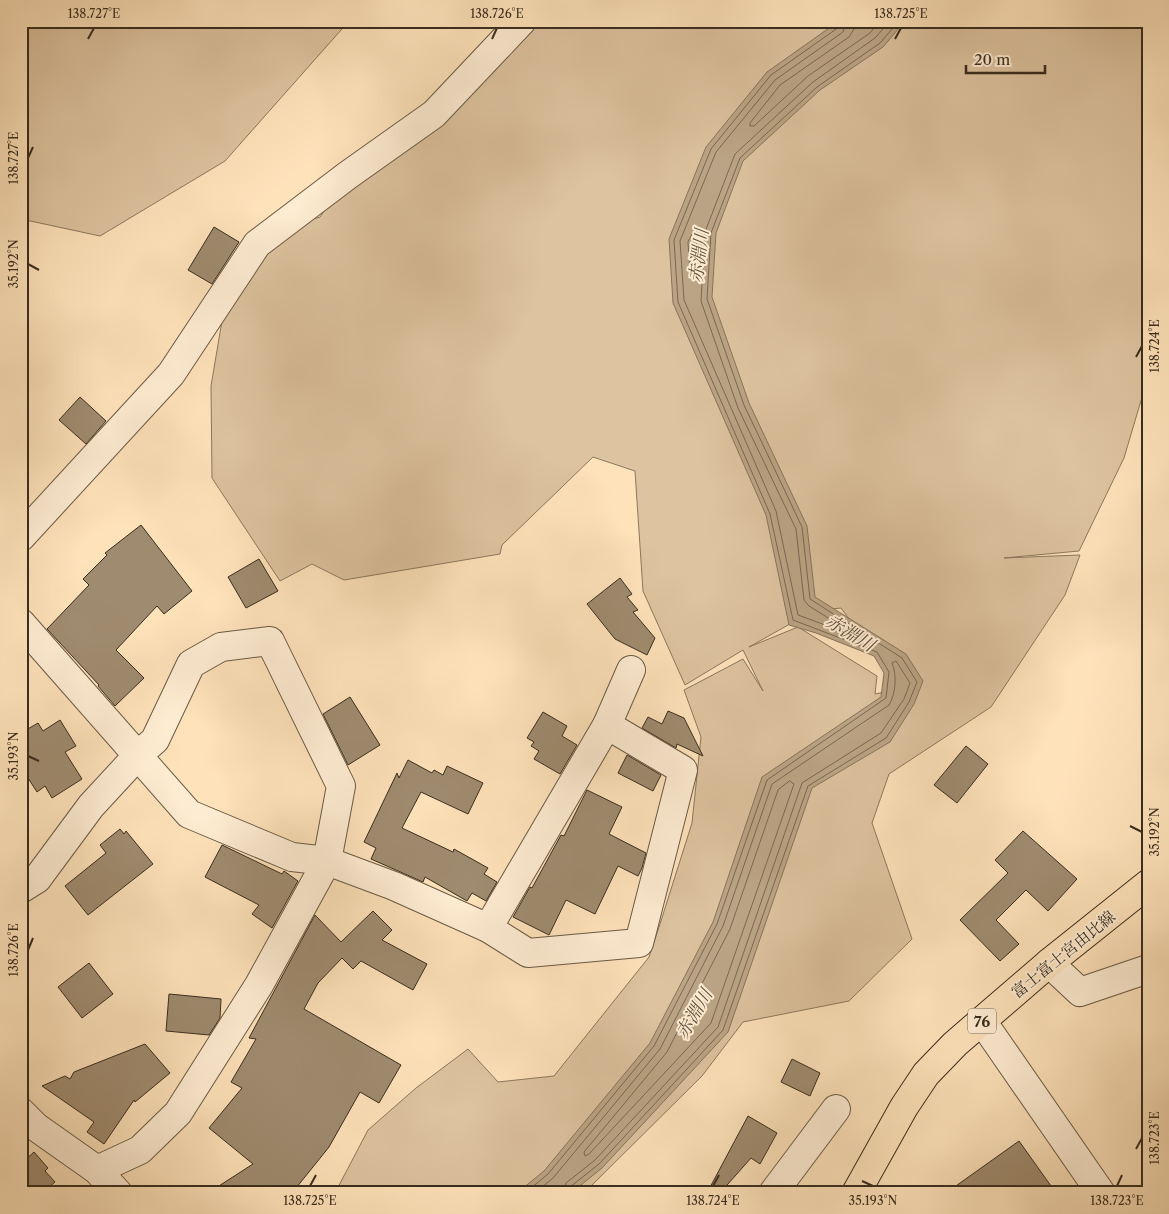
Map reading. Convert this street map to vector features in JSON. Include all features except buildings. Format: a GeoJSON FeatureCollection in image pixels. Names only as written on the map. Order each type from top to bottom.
{"type":"FeatureCollection","features":[{"type":"Feature","properties":{"kind":"main road","name":"富士富士宮由比線"},"geometry":{"type":"LineString","coordinates":[[856,1193],[904,1106],[926,1074],[982,1021],[1049,963],[1148,884]]}},
{"type":"Feature","properties":{"kind":"street"},"geometry":{"type":"LineString","coordinates":[[21,537],[171,374],[257,244],[348,175],[434,114],[522,21]]}},
{"type":"Feature","properties":{"kind":"street"},"geometry":{"type":"LineString","coordinates":[[21,622],[190,814],[292,857],[327,861],[394,886],[488,928],[528,953],[639,943],[683,770],[607,725]]}},
{"type":"Feature","properties":{"kind":"street"},"geometry":{"type":"LineString","coordinates":[[21,889],[37,879],[91,806],[138,754],[156,740],[191,664],[221,647],[270,642],[341,786],[327,861],[259,985],[178,1113],[140,1150],[97,1170]]}},
{"type":"Feature","properties":{"kind":"street"},"geometry":{"type":"LineString","coordinates":[[488,928],[607,725],[631,670]]}},
{"type":"Feature","properties":{"kind":"street"},"geometry":{"type":"LineString","coordinates":[[1049,963],[1080,992],[1148,970]]}},
{"type":"Feature","properties":{"kind":"street"},"geometry":{"type":"LineString","coordinates":[[982,1021],[1101,1193]]}},
{"type":"Feature","properties":{"kind":"street"},"geometry":{"type":"LineString","coordinates":[[773,1193],[836,1109]]}},
{"type":"Feature","properties":{"kind":"street"},"geometry":{"type":"LineString","coordinates":[[26,1127],[97,1170],[118,1193]]}},
{"type":"Feature","properties":{"kind":"shaded area"},"geometry":{"type":"Polygon","coordinates":[[[21,21],[349,21],[225,161],[100,236],[21,219],[21,21]]]}},
{"type":"Feature","properties":{"kind":"shaded area"},"geometry":{"type":"Polygon","coordinates":[[[521,21],[1148,21],[1148,377],[1124,458],[1079,551],[1004,558],[1080,555],[1065,595],[991,707],[889,774],[872,823],[912,939],[849,1001],[743,1022],[702,1076],[584,1193],[335,1193],[368,1130],[416,1088],[468,1049],[498,1082],[554,1076],[649,957],[692,823],[701,737],[684,690],[743,659],[763,691],[743,650],[685,685],[643,591],[635,471],[593,457],[502,545],[500,554],[344,580],[312,564],[280,581],[212,478],[211,386],[224,309],[274,231],[320,217],[330,202],[521,21]],[[841,608],[813,611],[749,647],[798,627],[877,676],[875,694],[900,689],[841,608]]]}},
{"type":"Feature","properties":{"kind":"water","name":"赤淵川"},"geometry":{"type":"Polygon","coordinates":[[[839,21],[905,21],[883,47],[820,90],[743,161],[716,233],[712,297],[749,403],[807,526],[815,597],[906,654],[923,681],[914,704],[890,742],[812,788],[728,1032],[602,1168],[571,1193],[517,1193],[544,1171],[650,1043],[713,922],[762,777],[881,697],[884,673],[874,656],[816,633],[789,625],[766,515],[673,303],[669,239],[706,147],[767,72],[839,21]]]}}]}
